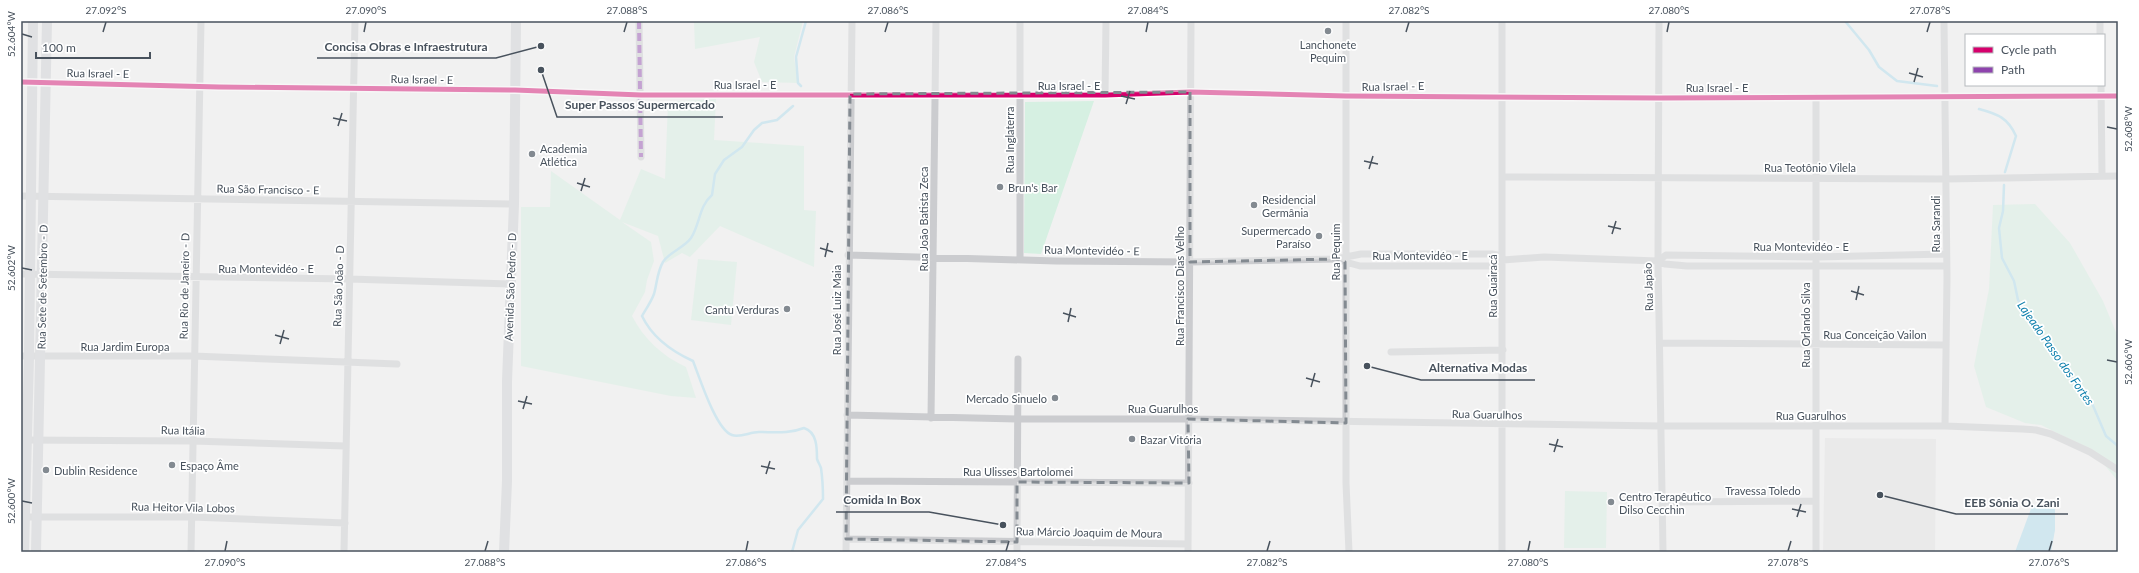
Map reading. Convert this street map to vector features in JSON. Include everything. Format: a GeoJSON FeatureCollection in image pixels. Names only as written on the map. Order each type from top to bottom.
{"type":"FeatureCollection","features":[{"type":"Feature","properties":{"kind":"street","name":"Rua Sete de Setembro - D"},"geometry":{"type":"LineString","coordinates":[[24,552],[23,440],[26,196],[32,82],[33,21]]}},
{"type":"Feature","properties":{"kind":"street","name":"Rua Sete de Setembro - D"},"geometry":{"type":"LineString","coordinates":[[36,552],[43,274],[43,196],[47,21]]}},
{"type":"Feature","properties":{"kind":"street","name":"Rua Rio de Janeiro - D"},"geometry":{"type":"LineString","coordinates":[[191,552],[201,21]]}},
{"type":"Feature","properties":{"kind":"street","name":"Rua São João - D"},"geometry":{"type":"LineString","coordinates":[[344,552],[355,21]]}},
{"type":"Feature","properties":{"kind":"street","name":"Avenida São Pedro - D"},"geometry":{"type":"LineString","coordinates":[[504,552],[510,284],[514,204],[516,21]]}},
{"type":"Feature","properties":{"kind":"street"},"geometry":{"type":"LineString","coordinates":[[639,21],[641,157]]}},
{"type":"Feature","properties":{"kind":"street","name":"Rua José Luiz Maia"},"geometry":{"type":"LineString","coordinates":[[846,552],[848,255],[852,21]]}},
{"type":"Feature","properties":{"kind":"street","name":"Rua João Batista Zeca"},"geometry":{"type":"LineString","coordinates":[[931,418],[936,21]]}},
{"type":"Feature","properties":{"kind":"street","name":"Rua Inglaterra"},"geometry":{"type":"LineString","coordinates":[[1020,21],[1020,259]]}},
{"type":"Feature","properties":{"kind":"street"},"geometry":{"type":"LineString","coordinates":[[1105,95],[1106,21]]}},
{"type":"Feature","properties":{"kind":"street","name":"Rua Francisco Dias Velho"},"geometry":{"type":"LineString","coordinates":[[1188,548],[1191,21]]}},
{"type":"Feature","properties":{"kind":"street","name":"Rua Pequim"},"geometry":{"type":"LineString","coordinates":[[1346,21],[1346,483],[1349,552]]}},
{"type":"Feature","properties":{"kind":"street","name":"Rua Guairacá"},"geometry":{"type":"LineString","coordinates":[[1502,21],[1502,552]]}},
{"type":"Feature","properties":{"kind":"street","name":"Rua Japão"},"geometry":{"type":"LineString","coordinates":[[1659,21],[1658,261],[1663,552]]}},
{"type":"Feature","properties":{"kind":"street","name":"Rua Sarandi"},"geometry":{"type":"LineString","coordinates":[[1944,21],[1946,254],[1945,426]]}},
{"type":"Feature","properties":{"kind":"street"},"geometry":{"type":"LineString","coordinates":[[2100,21],[2100,34]]}},
{"type":"Feature","properties":{"kind":"street","name":"Rua Israel - E"},"geometry":{"type":"LineString","coordinates":[[21,82],[515,90],[641,95],[1105,95],[1190,92],[1346,96],[1659,98],[2118,96]]}},
{"type":"Feature","properties":{"kind":"street"},"geometry":{"type":"LineString","coordinates":[[2101,86],[2102,176]]}},
{"type":"Feature","properties":{"kind":"street","name":"Rua Orlando Silva"},"geometry":{"type":"LineString","coordinates":[[1816,97],[1816,552]]}},
{"type":"Feature","properties":{"kind":"street","name":"Rua Teotônio Vilela"},"geometry":{"type":"LineString","coordinates":[[1502,177],[1945,179],[2118,176]]}},
{"type":"Feature","properties":{"kind":"street","name":"Rua São Francisco - E"},"geometry":{"type":"LineString","coordinates":[[26,196],[514,204]]}},
{"type":"Feature","properties":{"kind":"street","name":"Rua Montevidéo - E"},"geometry":{"type":"LineString","coordinates":[[848,255],[1056,261],[1190,262],[1346,259],[1361,254],[1492,254],[1503,260]]}},
{"type":"Feature","properties":{"kind":"street","name":"Rua Montevidéo - E"},"geometry":{"type":"LineString","coordinates":[[1658,261],[1666,255],[1816,257],[1946,254]]}},
{"type":"Feature","properties":{"kind":"street","name":"Rua Montevidéo - E"},"geometry":{"type":"LineString","coordinates":[[1346,259],[1360,266],[1492,266],[1497,265],[1503,260],[1544,258],[1658,261],[1665,264],[1687,266],[1946,266]]}},
{"type":"Feature","properties":{"kind":"street","name":"Rua Montevidéo - E"},"geometry":{"type":"LineString","coordinates":[[25,274],[195,278],[349,279],[510,284]]}},
{"type":"Feature","properties":{"kind":"street","name":"Rua Conceição Vailon"},"geometry":{"type":"LineString","coordinates":[[1660,343],[1946,345]]}},
{"type":"Feature","properties":{"kind":"street"},"geometry":{"type":"LineString","coordinates":[[1391,352],[1503,350]]}},
{"type":"Feature","properties":{"kind":"street","name":"Rua Jardim Europa"},"geometry":{"type":"LineString","coordinates":[[25,357],[194,356],[397,364]]}},
{"type":"Feature","properties":{"kind":"street"},"geometry":{"type":"LineString","coordinates":[[1017,552],[1016,419],[1018,359]]}},
{"type":"Feature","properties":{"kind":"street","name":"Rua Guarulhos"},"geometry":{"type":"LineString","coordinates":[[847,415],[931,418],[1188,419],[1503,425],[1945,426],[2036,430],[2052,434],[2090,452],[2118,470]]}},
{"type":"Feature","properties":{"kind":"street","name":"Rua Itália"},"geometry":{"type":"LineString","coordinates":[[23,440],[193,441],[345,446]]}},
{"type":"Feature","properties":{"kind":"street","name":"Rua Ulisses Bartolomei"},"geometry":{"type":"LineString","coordinates":[[847,481],[1189,483]]}},
{"type":"Feature","properties":{"kind":"street","name":"Travessa Toledo"},"geometry":{"type":"LineString","coordinates":[[1662,502],[1816,501]]}},
{"type":"Feature","properties":{"kind":"street","name":"Rua Heitor Vila Lobos"},"geometry":{"type":"LineString","coordinates":[[23,517],[192,517],[345,523]]}},
{"type":"Feature","properties":{"kind":"street","name":"Rua Márcio Joaquim de Moura"},"geometry":{"type":"LineString","coordinates":[[846,539],[1017,542],[1188,548]]}},
{"type":"Feature","properties":{"kind":"highlighted area"},"geometry":{"type":"Polygon","coordinates":[[[1190,92],[1190,262],[1336,259],[1345,262],[1346,423],[1188,419],[1189,483],[1017,482],[1017,542],[846,539],[850,94],[1190,92]]]}},
{"type":"Feature","properties":{"kind":"shaded area"},"geometry":{"type":"Polygon","coordinates":[[[1825,438],[1936,439],[1935,552],[1823,552],[1825,438]]]}},
{"type":"Feature","properties":{"kind":"green space"},"geometry":{"type":"Polygon","coordinates":[[[694,21],[803,21],[794,57],[798,83],[762,82],[754,62],[760,37],[695,49],[694,21]]]}},
{"type":"Feature","properties":{"kind":"green space"},"geometry":{"type":"Polygon","coordinates":[[[716,99],[714,140],[804,146],[804,210],[816,211],[814,267],[720,226],[690,257],[682,253],[665,263],[658,236],[622,222],[651,242],[654,261],[647,280],[645,292],[632,316],[642,332],[654,346],[669,358],[686,367],[696,398],[671,396],[521,366],[521,207],[550,207],[551,171],[620,220],[641,169],[665,179],[668,102],[716,99]]]}},
{"type":"Feature","properties":{"kind":"green space"},"geometry":{"type":"Polygon","coordinates":[[[1094,101],[1041,254],[1024,253],[1025,102],[1094,101]]]}},
{"type":"Feature","properties":{"kind":"green space"},"geometry":{"type":"Polygon","coordinates":[[[2035,204],[2070,243],[2103,301],[2118,337],[2118,483],[2092,450],[2041,425],[2025,423],[1986,407],[1974,366],[1989,289],[1993,205],[2035,204]]]}},
{"type":"Feature","properties":{"kind":"green space"},"geometry":{"type":"Polygon","coordinates":[[[698,259],[737,262],[731,325],[691,320],[698,259]]]}},
{"type":"Feature","properties":{"kind":"green space"},"geometry":{"type":"Polygon","coordinates":[[[1565,491],[1607,492],[1606,548],[1564,548],[1565,491]]]}},
{"type":"Feature","properties":{"kind":"water"},"geometry":{"type":"Polygon","coordinates":[[[2046,505],[2055,507],[2055,530],[2051,552],[2015,552],[2032,506],[2046,505]]]}},
{"type":"Feature","properties":{"kind":"waterway"},"geometry":{"type":"LineString","coordinates":[[801,86],[798,83],[796,57],[806,21]]}},
{"type":"Feature","properties":{"kind":"waterway","name":"Lajeado Passo dos Fortes"},"geometry":{"type":"LineString","coordinates":[[1845,21],[1869,50],[1879,67],[1897,81],[1937,86]]}},
{"type":"Feature","properties":{"kind":"waterway"},"geometry":{"type":"LineString","coordinates":[[792,552],[798,530],[823,499],[821,468],[817,459],[817,450],[812,433],[804,428],[787,432],[756,432],[738,436],[732,435],[726,431],[714,413],[693,361],[677,353],[663,343],[646,324],[642,316],[654,294],[658,274],[663,262],[669,255],[685,245],[694,233],[704,204],[712,195],[715,174],[724,160],[742,147],[754,130],[762,123],[777,120],[793,106]]}},
{"type":"Feature","properties":{"kind":"waterway","name":"Lajeado Passo dos Fortes"},"geometry":{"type":"LineString","coordinates":[[1979,109],[2002,118],[2010,125],[2016,136],[2005,172]]}},
{"type":"Feature","properties":{"kind":"waterway","name":"Lajeado Passo dos Fortes"},"geometry":{"type":"LineString","coordinates":[[2004,185],[2003,211],[1999,228],[2002,258],[2014,281],[2018,300],[2066,370],[2091,401],[2106,436],[2118,446]]}},
{"type":"Feature","properties":{"kind":"marked path"},"geometry":{"type":"LineString","coordinates":[[639,21],[641,157]]}},
{"type":"Feature","properties":{"kind":"cycle path"},"geometry":{"type":"LineString","coordinates":[[21,82],[219,87],[515,90],[641,95],[1105,95],[1190,92],[1346,96],[1659,98],[2118,96]]}},
{"type":"Feature","properties":{"kind":"place","name":"Lanchonete Pequim"},"geometry":{"type":"Point","coordinates":[1328,31]}},
{"type":"Feature","properties":{"kind":"place","name":"Concisa Obras e Infraestrutura"},"geometry":{"type":"Point","coordinates":[541,46]}},
{"type":"Feature","properties":{"kind":"place","name":"Super Passos Supermercado"},"geometry":{"type":"Point","coordinates":[541,70]}},
{"type":"Feature","properties":{"kind":"place","name":"Academia Atlética"},"geometry":{"type":"Point","coordinates":[532,154]}},
{"type":"Feature","properties":{"kind":"place","name":"Brun's Bar"},"geometry":{"type":"Point","coordinates":[1000,187]}},
{"type":"Feature","properties":{"kind":"place","name":"Residencial Germânia"},"geometry":{"type":"Point","coordinates":[1254,205]}},
{"type":"Feature","properties":{"kind":"place","name":"Supermercado Paraíso"},"geometry":{"type":"Point","coordinates":[1319,236]}},
{"type":"Feature","properties":{"kind":"place","name":"Cantu Verduras"},"geometry":{"type":"Point","coordinates":[787,309]}},
{"type":"Feature","properties":{"kind":"place","name":"Alternativa Modas"},"geometry":{"type":"Point","coordinates":[1367,366]}},
{"type":"Feature","properties":{"kind":"place","name":"Mercado Sinuelo"},"geometry":{"type":"Point","coordinates":[1055,398]}},
{"type":"Feature","properties":{"kind":"place","name":"Bazar Vitória"},"geometry":{"type":"Point","coordinates":[1132,439]}},
{"type":"Feature","properties":{"kind":"place","name":"Espaço Âme"},"geometry":{"type":"Point","coordinates":[172,465]}},
{"type":"Feature","properties":{"kind":"place","name":"Dublin Residence"},"geometry":{"type":"Point","coordinates":[46,470]}},
{"type":"Feature","properties":{"kind":"place","name":"EEB Sônia O. Zani"},"geometry":{"type":"Point","coordinates":[1880,495]}},
{"type":"Feature","properties":{"kind":"place","name":"Centro Terapêutico Dilso Cecchin"},"geometry":{"type":"Point","coordinates":[1611,502]}},
{"type":"Feature","properties":{"kind":"place","name":"Comida In Box"},"geometry":{"type":"Point","coordinates":[1003,525]}}]}
